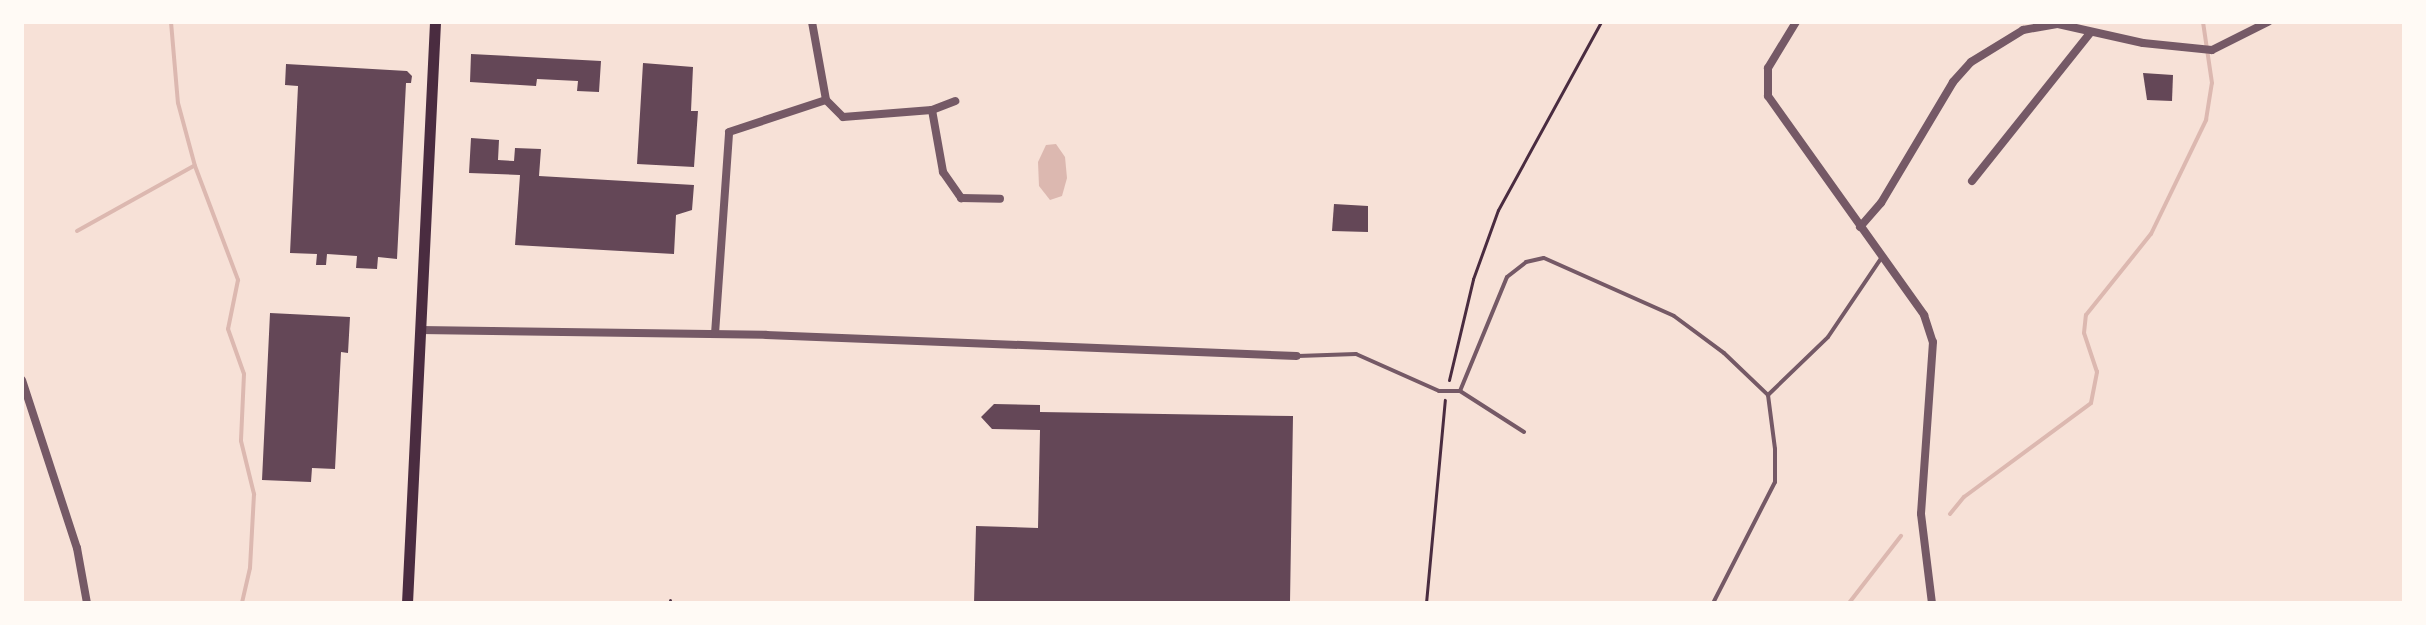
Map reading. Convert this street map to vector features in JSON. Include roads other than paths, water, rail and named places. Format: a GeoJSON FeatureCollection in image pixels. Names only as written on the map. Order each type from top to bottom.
{"type":"FeatureCollection","features":[{"type":"Feature","properties":{"kind":"main road"},"geometry":{"type":"LineString","coordinates":[[407,603],[435,22]]}},
{"type":"Feature","properties":{"kind":"street"},"geometry":{"type":"LineString","coordinates":[[812,22],[826,100],[843,117],[932,110],[955,101]]}},
{"type":"Feature","properties":{"kind":"street"},"geometry":{"type":"LineString","coordinates":[[1796,22],[1768,68],[1768,96],[1924,315],[1933,342],[1921,514],[1932,603]]}},
{"type":"Feature","properties":{"kind":"street"},"geometry":{"type":"LineString","coordinates":[[1860,227],[1881,203],[1939,100],[1971,62],[2036,26],[2058,24],[2090,33],[2214,50],[2268,22]]}},
{"type":"Feature","properties":{"kind":"street"},"geometry":{"type":"LineString","coordinates":[[1972,181],[2090,33]]}},
{"type":"Feature","properties":{"kind":"street"},"geometry":{"type":"LineString","coordinates":[[715,334],[729,132],[826,100]]}},
{"type":"Feature","properties":{"kind":"street"},"geometry":{"type":"LineString","coordinates":[[932,110],[943,172],[961,198],[1000,199]]}},
{"type":"Feature","properties":{"kind":"street"},"geometry":{"type":"LineString","coordinates":[[420,330],[715,334],[1297,356]]}},
{"type":"Feature","properties":{"kind":"street"},"geometry":{"type":"LineString","coordinates":[[22,380],[77,548],[87,603]]}},
{"type":"Feature","properties":{"kind":"lane"},"geometry":{"type":"LineString","coordinates":[[2090,33],[2091,22]]}},
{"type":"Feature","properties":{"kind":"lane"},"geometry":{"type":"LineString","coordinates":[[1768,395],[1828,337],[1882,257]]}},
{"type":"Feature","properties":{"kind":"lane"},"geometry":{"type":"LineString","coordinates":[[1460,391],[1507,277],[1526,262],[1544,258],[1674,316],[1724,353],[1768,395],[1775,482],[1713,603]]}},
{"type":"Feature","properties":{"kind":"lane"},"geometry":{"type":"LineString","coordinates":[[1297,356],[1356,354],[1446,392],[1460,391],[1524,432]]}},
{"type":"Feature","properties":{"kind":"waterway"},"geometry":{"type":"LineString","coordinates":[[171,22],[178,103],[195,166],[238,280],[228,329],[244,374],[241,441],[254,494],[250,568],[242,603]]}},
{"type":"Feature","properties":{"kind":"waterway"},"geometry":{"type":"LineString","coordinates":[[1950,514],[1964,497],[2091,403],[2097,372],[2084,333],[2086,315],[2151,234],[2206,120],[2212,83],[2203,22]]}},
{"type":"Feature","properties":{"kind":"waterway"},"geometry":{"type":"LineString","coordinates":[[77,231],[194,166]]}},
{"type":"Feature","properties":{"kind":"waterway"},"geometry":{"type":"LineString","coordinates":[[1849,603],[1901,536]]}}]}
